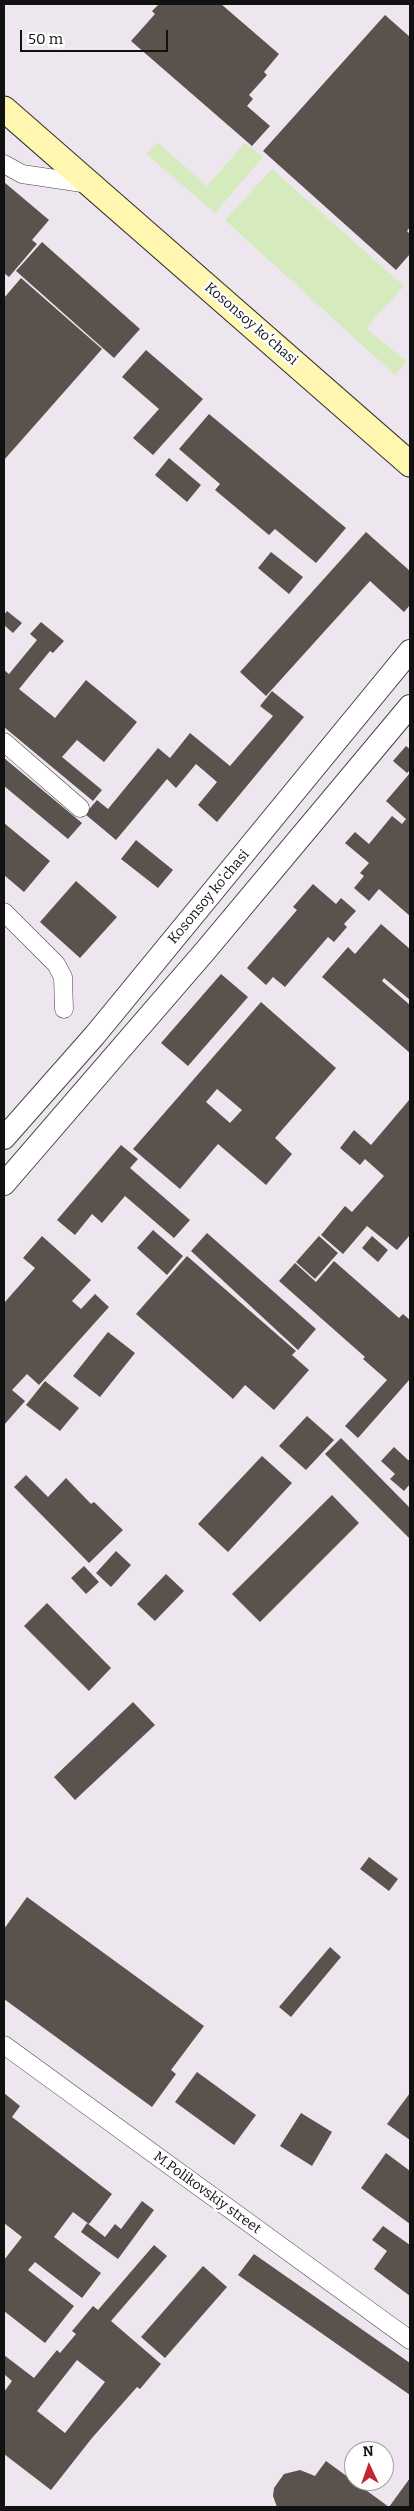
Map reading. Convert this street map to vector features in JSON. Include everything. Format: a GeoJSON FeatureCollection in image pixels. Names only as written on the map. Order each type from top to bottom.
{"type":"FeatureCollection","features":[{"type":"Feature","properties":{"kind":"main road","name":"Kosonsoy koʻchasi"},"geometry":{"type":"LineString","coordinates":[[4,109],[410,464]]}},
{"type":"Feature","properties":{"kind":"street"},"geometry":{"type":"LineString","coordinates":[[4,164],[22,174],[92,184]]}},
{"type":"Feature","properties":{"kind":"street","name":"Kosonsoy koʻchasi"},"geometry":{"type":"LineString","coordinates":[[4,1138],[95,1035],[410,651]]}},
{"type":"Feature","properties":{"kind":"street"},"geometry":{"type":"LineString","coordinates":[[4,1184],[206,950],[410,706]]}},
{"type":"Feature","properties":{"kind":"street"},"geometry":{"type":"LineString","coordinates":[[4,742],[80,808]]}},
{"type":"Feature","properties":{"kind":"street"},"geometry":{"type":"LineString","coordinates":[[4,912],[56,964],[63,977],[64,1009]]}},
{"type":"Feature","properties":{"kind":"street","name":"M.Polikovskiy street"},"geometry":{"type":"LineString","coordinates":[[4,2045],[410,2340]]}},
{"type":"Feature","properties":{"kind":"shaded area"},"geometry":{"type":"Polygon","coordinates":[[[4,4],[410,4],[410,2507],[4,2507],[4,4]]]}},
{"type":"Feature","properties":{"kind":"green space"},"geometry":{"type":"Polygon","coordinates":[[[158,143],[207,186],[245,143],[263,157],[215,213],[146,154],[158,143]]]}},
{"type":"Feature","properties":{"kind":"green space"},"geometry":{"type":"Polygon","coordinates":[[[272,169],[404,286],[366,328],[407,362],[395,375],[225,220],[272,169]]]}},
{"type":"Feature","properties":{"kind":"building"},"geometry":{"type":"Polygon","coordinates":[[[159,4],[221,4],[279,54],[264,72],[267,75],[249,95],[253,99],[247,106],[270,126],[252,146],[131,41],[155,14],[152,11],[159,4]]]}},
{"type":"Feature","properties":{"kind":"building"},"geometry":{"type":"Polygon","coordinates":[[[385,15],[410,37],[410,227],[407,231],[410,234],[410,254],[396,270],[263,151],[385,15]]]}},
{"type":"Feature","properties":{"kind":"building"},"geometry":{"type":"Polygon","coordinates":[[[4,182],[49,220],[32,240],[37,244],[9,277],[4,273],[4,182]]]}},
{"type":"Feature","properties":{"kind":"building"},"geometry":{"type":"Polygon","coordinates":[[[42,242],[140,329],[114,358],[16,271],[42,242]]]}},
{"type":"Feature","properties":{"kind":"building"},"geometry":{"type":"Polygon","coordinates":[[[21,278],[102,349],[4,460],[4,298],[21,278]]]}},
{"type":"Feature","properties":{"kind":"building"},"geometry":{"type":"Polygon","coordinates":[[[146,350],[203,399],[153,455],[133,438],[159,409],[122,377],[146,350]]]}},
{"type":"Feature","properties":{"kind":"building"},"geometry":{"type":"Polygon","coordinates":[[[209,414],[346,528],[316,563],[275,529],[269,535],[215,490],[220,484],[179,449],[209,414]]]}},
{"type":"Feature","properties":{"kind":"building"},"geometry":{"type":"Polygon","coordinates":[[[169,458],[201,485],[187,502],[155,475],[169,458]]]}},
{"type":"Feature","properties":{"kind":"building"},"geometry":{"type":"Polygon","coordinates":[[[366,532],[410,571],[410,605],[404,612],[370,581],[266,696],[240,672],[366,532]]]}},
{"type":"Feature","properties":{"kind":"building"},"geometry":{"type":"Polygon","coordinates":[[[271,552],[303,577],[289,594],[258,568],[271,552]]]}},
{"type":"Feature","properties":{"kind":"building"},"geometry":{"type":"Polygon","coordinates":[[[7,611],[22,623],[13,633],[4,625],[4,615],[7,611]]]}},
{"type":"Feature","properties":{"kind":"building"},"geometry":{"type":"Polygon","coordinates":[[[41,622],[64,641],[53,653],[50,651],[19,689],[55,718],[86,680],[137,722],[104,762],[77,740],[62,757],[102,790],[93,801],[4,727],[4,670],[9,674],[37,640],[30,634],[41,622]]]}},
{"type":"Feature","properties":{"kind":"building"},"geometry":{"type":"Polygon","coordinates":[[[272,691],[304,717],[217,822],[198,805],[217,782],[196,764],[176,788],[167,779],[116,840],[85,814],[97,800],[108,809],[158,748],[170,758],[190,733],[230,766],[273,716],[260,706],[272,691]]]}},
{"type":"Feature","properties":{"kind":"building"},"geometry":{"type":"Polygon","coordinates":[[[406,746],[410,749],[410,770],[407,773],[393,761],[406,746]]]}},
{"type":"Feature","properties":{"kind":"building"},"geometry":{"type":"Polygon","coordinates":[[[4,758],[82,823],[68,839],[4,786],[4,758]]]}},
{"type":"Feature","properties":{"kind":"building"},"geometry":{"type":"Polygon","coordinates":[[[410,773],[410,916],[379,889],[369,901],[354,888],[364,876],[360,873],[369,863],[345,843],[355,832],[369,844],[392,816],[402,824],[406,819],[386,801],[410,773]]]}},
{"type":"Feature","properties":{"kind":"building"},"geometry":{"type":"Polygon","coordinates":[[[4,823],[50,861],[24,892],[4,875],[4,823]]]}},
{"type":"Feature","properties":{"kind":"building"},"geometry":{"type":"Polygon","coordinates":[[[136,840],[173,870],[158,888],[121,859],[136,840]]]}},
{"type":"Feature","properties":{"kind":"building"},"geometry":{"type":"Polygon","coordinates":[[[76,881],[117,917],[80,958],[40,922],[76,881]]]}},
{"type":"Feature","properties":{"kind":"building"},"geometry":{"type":"Polygon","coordinates":[[[313,884],[336,904],[341,898],[356,911],[344,924],[347,927],[334,942],[328,937],[285,987],[273,977],[266,985],[247,968],[297,910],[293,907],[313,884]]]}},
{"type":"Feature","properties":{"kind":"building"},"geometry":{"type":"Polygon","coordinates":[[[381,924],[410,949],[410,1000],[384,978],[382,981],[410,1005],[410,1053],[322,977],[348,947],[355,954],[381,924]]]}},
{"type":"Feature","properties":{"kind":"building"},"geometry":{"type":"Polygon","coordinates":[[[221,974],[248,997],[188,1066],[161,1043],[221,974]]]}},
{"type":"Feature","properties":{"kind":"building"},"geometry":{"type":"Polygon","coordinates":[[[261,1002],[336,1068],[275,1138],[292,1154],[266,1185],[218,1144],[180,1189],[133,1149],[261,1002]],[[217,1089],[206,1102],[230,1123],[242,1110],[217,1089]]]}},
{"type":"Feature","properties":{"kind":"building"},"geometry":{"type":"Polygon","coordinates":[[[410,1099],[410,1235],[397,1250],[367,1226],[343,1254],[321,1235],[345,1206],[352,1212],[384,1176],[365,1159],[360,1165],[340,1148],[354,1130],[371,1145],[410,1099]]]}},
{"type":"Feature","properties":{"kind":"building"},"geometry":{"type":"Polygon","coordinates":[[[121,1145],[138,1159],[130,1168],[190,1220],[174,1238],[125,1196],[102,1223],[92,1214],[75,1235],[57,1220],[121,1145]]]}},
{"type":"Feature","properties":{"kind":"building"},"geometry":{"type":"Polygon","coordinates":[[[153,1230],[183,1256],[167,1275],[137,1248],[153,1230]]]}},
{"type":"Feature","properties":{"kind":"building"},"geometry":{"type":"Polygon","coordinates":[[[207,1233],[316,1329],[298,1350],[191,1251],[207,1233]]]}},
{"type":"Feature","properties":{"kind":"building"},"geometry":{"type":"Polygon","coordinates":[[[42,1236],[91,1280],[72,1301],[81,1309],[95,1294],[109,1307],[39,1385],[27,1374],[12,1390],[25,1401],[4,1425],[4,1303],[35,1268],[23,1258],[42,1236]]]}},
{"type":"Feature","properties":{"kind":"building"},"geometry":{"type":"Polygon","coordinates":[[[319,1236],[338,1253],[315,1279],[296,1262],[319,1236]]]}},
{"type":"Feature","properties":{"kind":"building"},"geometry":{"type":"Polygon","coordinates":[[[372,1236],[388,1250],[378,1262],[362,1248],[372,1236]]]}},
{"type":"Feature","properties":{"kind":"building"},"geometry":{"type":"Polygon","coordinates":[[[187,1256],[296,1351],[292,1355],[309,1370],[274,1410],[245,1385],[233,1399],[136,1314],[187,1256]]]}},
{"type":"Feature","properties":{"kind":"building"},"geometry":{"type":"Polygon","coordinates":[[[334,1261],[399,1318],[403,1314],[410,1320],[410,1379],[358,1438],[345,1426],[387,1380],[363,1359],[365,1357],[279,1281],[295,1263],[316,1282],[334,1261]]]}},
{"type":"Feature","properties":{"kind":"building"},"geometry":{"type":"Polygon","coordinates":[[[108,1332],[135,1353],[100,1397],[73,1376],[108,1332]]]}},
{"type":"Feature","properties":{"kind":"building"},"geometry":{"type":"Polygon","coordinates":[[[45,1381],[79,1408],[60,1431],[26,1405],[45,1381]]]}},
{"type":"Feature","properties":{"kind":"building"},"geometry":{"type":"Polygon","coordinates":[[[307,1416],[334,1440],[306,1470],[279,1446],[307,1416]]]}},
{"type":"Feature","properties":{"kind":"building"},"geometry":{"type":"Polygon","coordinates":[[[341,1438],[410,1508],[410,1539],[325,1454],[341,1438]]]}},
{"type":"Feature","properties":{"kind":"building"},"geometry":{"type":"Polygon","coordinates":[[[394,1447],[410,1460],[410,1484],[404,1491],[390,1479],[395,1474],[381,1461],[394,1447]]]}},
{"type":"Feature","properties":{"kind":"building"},"geometry":{"type":"Polygon","coordinates":[[[262,1456],[292,1483],[228,1552],[198,1524],[262,1456]]]}},
{"type":"Feature","properties":{"kind":"building"},"geometry":{"type":"Polygon","coordinates":[[[26,1475],[48,1497],[66,1478],[91,1504],[94,1502],[123,1530],[89,1563],[14,1487],[26,1475]]]}},
{"type":"Feature","properties":{"kind":"building"},"geometry":{"type":"Polygon","coordinates":[[[332,1495],[359,1523],[260,1622],[232,1594],[332,1495]]]}},
{"type":"Feature","properties":{"kind":"building"},"geometry":{"type":"Polygon","coordinates":[[[116,1551],[131,1565],[111,1587],[96,1573],[116,1551]]]}},
{"type":"Feature","properties":{"kind":"building"},"geometry":{"type":"Polygon","coordinates":[[[84,1566],[99,1582],[86,1594],[71,1578],[84,1566]]]}},
{"type":"Feature","properties":{"kind":"building"},"geometry":{"type":"Polygon","coordinates":[[[166,1574],[184,1591],[155,1621],[137,1604],[166,1574]]]}},
{"type":"Feature","properties":{"kind":"building"},"geometry":{"type":"Polygon","coordinates":[[[47,1603],[111,1668],[89,1691],[24,1626],[47,1603]]]}},
{"type":"Feature","properties":{"kind":"building"},"geometry":{"type":"Polygon","coordinates":[[[133,1702],[155,1725],[75,1800],[54,1777],[133,1702]]]}},
{"type":"Feature","properties":{"kind":"building"},"geometry":{"type":"Polygon","coordinates":[[[369,1857],[398,1879],[389,1891],[360,1869],[369,1857]]]}},
{"type":"Feature","properties":{"kind":"building"},"geometry":{"type":"Polygon","coordinates":[[[27,1897],[204,2026],[171,2070],[176,2074],[152,2107],[4,1999],[4,1929],[27,1897]]]}},
{"type":"Feature","properties":{"kind":"building"},"geometry":{"type":"Polygon","coordinates":[[[330,1947],[341,1957],[291,2017],[279,2007],[330,1947]]]}},
{"type":"Feature","properties":{"kind":"building"},"geometry":{"type":"Polygon","coordinates":[[[197,2072],[256,2115],[234,2145],[175,2102],[197,2072]]]}},
{"type":"Feature","properties":{"kind":"building"},"geometry":{"type":"Polygon","coordinates":[[[4,2093],[20,2106],[12,2117],[112,2194],[89,2224],[73,2212],[54,2237],[101,2273],[82,2298],[35,2262],[28,2270],[74,2306],[45,2343],[4,2311],[4,2260],[22,2237],[4,2223],[4,2093]]]}},
{"type":"Feature","properties":{"kind":"building"},"geometry":{"type":"Polygon","coordinates":[[[410,2093],[410,2140],[387,2124],[410,2093]]]}},
{"type":"Feature","properties":{"kind":"building"},"geometry":{"type":"Polygon","coordinates":[[[301,2113],[332,2132],[312,2166],[280,2146],[301,2113]]]}},
{"type":"Feature","properties":{"kind":"building"},"geometry":{"type":"Polygon","coordinates":[[[386,2153],[410,2171],[410,2224],[361,2188],[386,2153]]]}},
{"type":"Feature","properties":{"kind":"building"},"geometry":{"type":"Polygon","coordinates":[[[142,2201],[154,2210],[118,2259],[81,2232],[87,2223],[105,2237],[115,2224],[121,2229],[142,2201]]]}},
{"type":"Feature","properties":{"kind":"building"},"geometry":{"type":"Polygon","coordinates":[[[383,2226],[410,2245],[410,2296],[374,2269],[387,2251],[372,2240],[383,2226]]]}},
{"type":"Feature","properties":{"kind":"building"},"geometry":{"type":"Polygon","coordinates":[[[154,2245],[167,2256],[111,2321],[161,2364],[140,2389],[137,2387],[92,2438],[51,2490],[4,2454],[4,2392],[12,2381],[4,2374],[4,2355],[34,2378],[57,2350],[60,2353],[76,2334],[72,2331],[93,2306],[98,2310],[154,2245]],[[77,2360],[37,2411],[65,2433],[105,2382],[77,2360]]]}},
{"type":"Feature","properties":{"kind":"building"},"geometry":{"type":"Polygon","coordinates":[[[254,2254],[410,2363],[410,2395],[238,2275],[254,2254]]]}},
{"type":"Feature","properties":{"kind":"building"},"geometry":{"type":"Polygon","coordinates":[[[203,2266],[227,2287],[165,2358],[141,2337],[203,2266]]]}},
{"type":"Feature","properties":{"kind":"building"},"geometry":{"type":"Polygon","coordinates":[[[326,2461],[344,2474],[344,2491],[367,2491],[389,2507],[277,2507],[273,2496],[274,2488],[284,2474],[300,2470],[315,2476],[326,2461]]]}},
{"type":"Feature","properties":{"kind":"building"},"geometry":{"type":"Polygon","coordinates":[[[410,2478],[410,2507],[389,2507],[410,2478]]]}}]}
